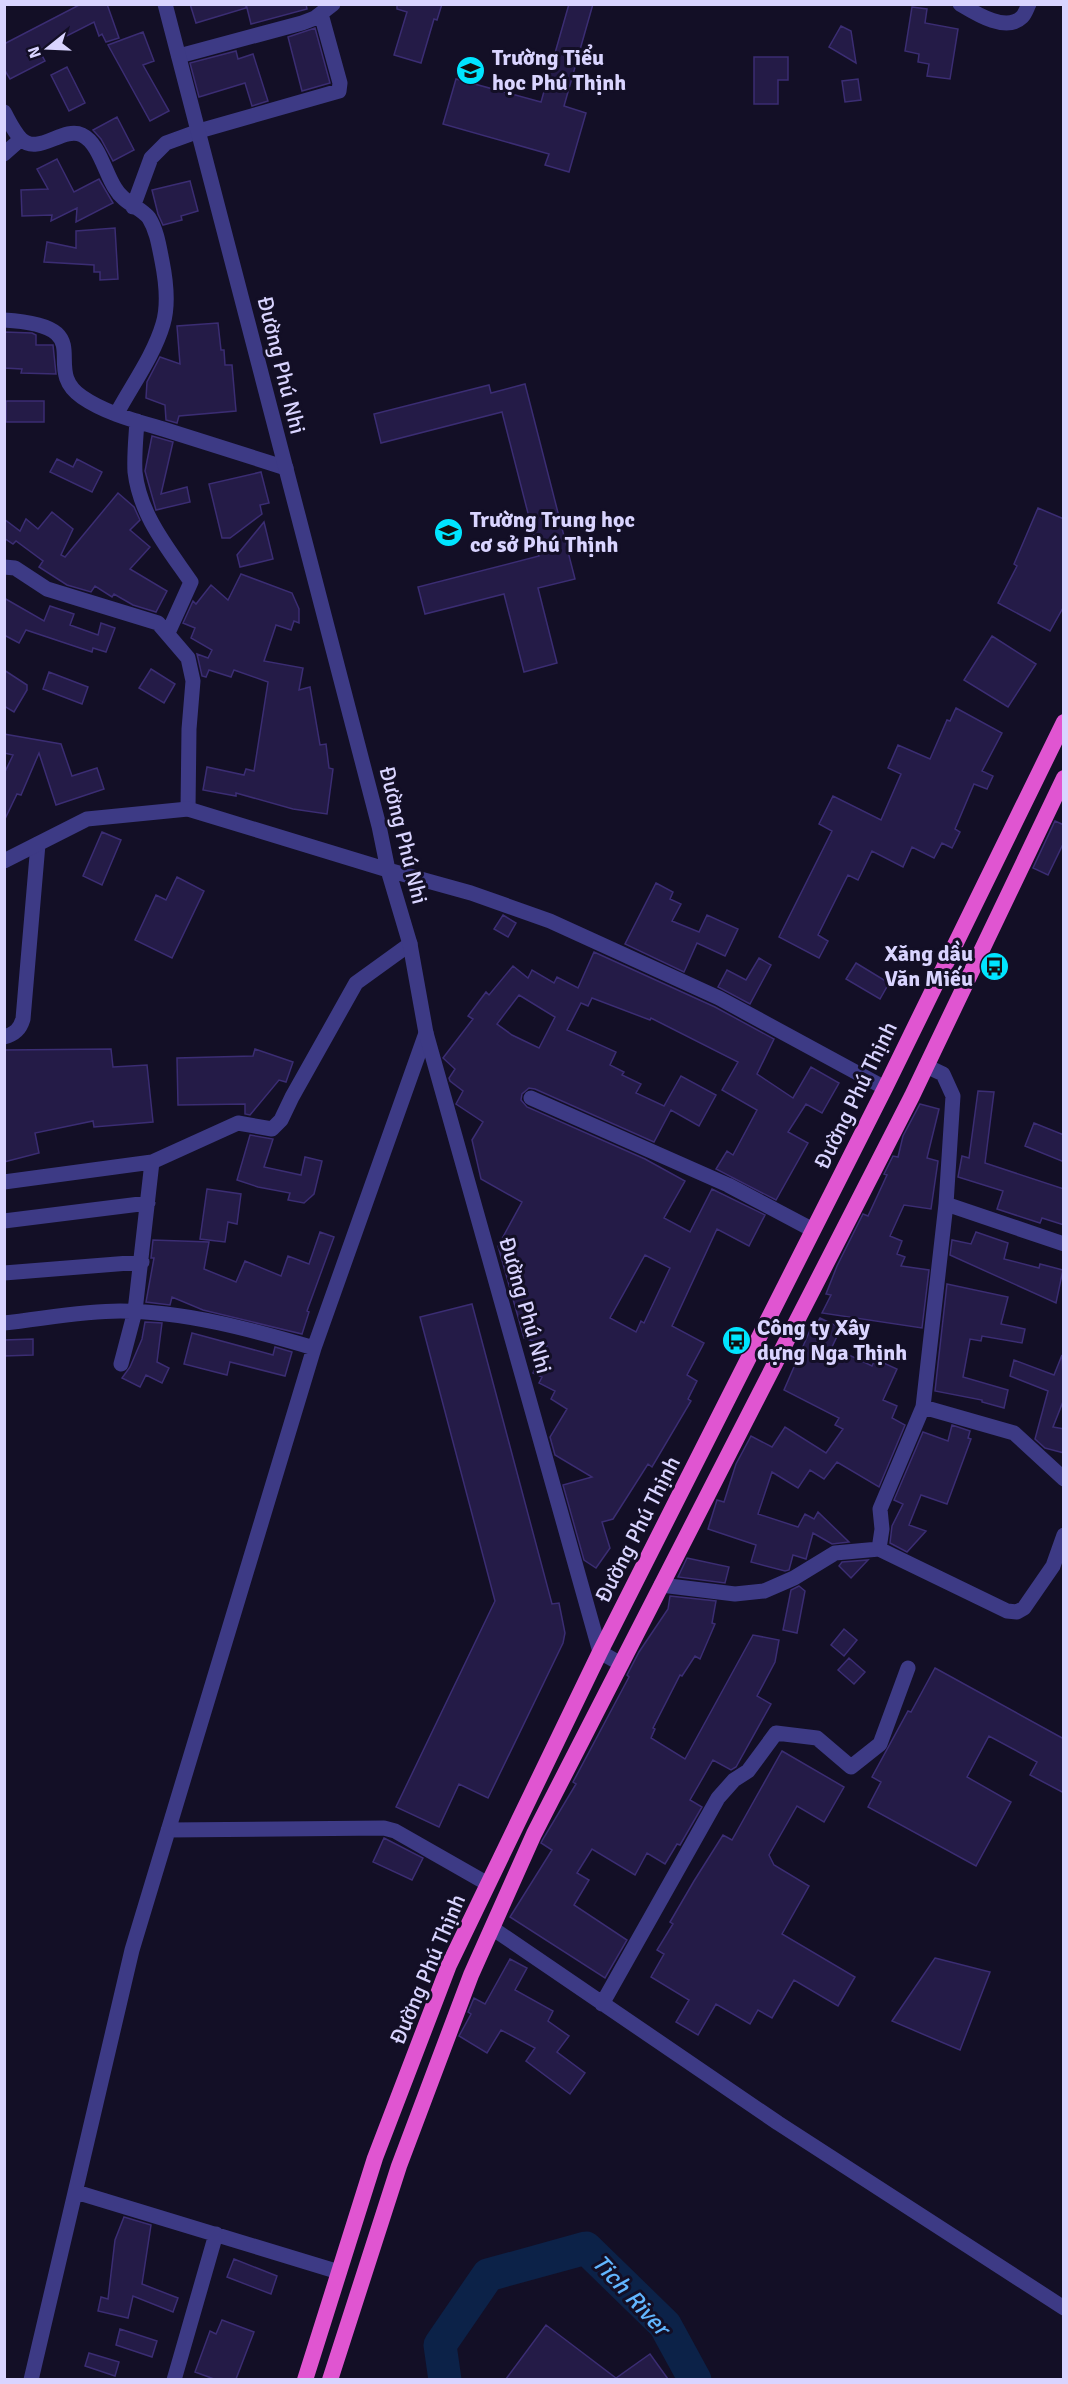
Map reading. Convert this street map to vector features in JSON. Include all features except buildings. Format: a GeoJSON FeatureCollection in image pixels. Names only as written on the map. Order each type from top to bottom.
{"type":"FeatureCollection","features":[{"type":"Feature","properties":{"kind":"highway","name":"Đường Phú Thịnh"},"geometry":{"type":"LineString","coordinates":[[304,2379],[375,2158],[449,1965],[600,1652],[885,1088],[1064,722]]}},
{"type":"Feature","properties":{"kind":"highway","name":"Đường Phú Thịnh"},"geometry":{"type":"LineString","coordinates":[[330,2379],[399,2166],[471,1975],[534,1834],[926,1066],[1064,778]]}},
{"type":"Feature","properties":{"kind":"street","name":"Đường Phú Nhi"},"geometry":{"type":"LineString","coordinates":[[165,4],[379,826],[388,870],[410,944],[426,1033],[600,1652]]}},
{"type":"Feature","properties":{"kind":"street"},"geometry":{"type":"LineString","coordinates":[[960,4],[990,19],[1002,22],[1018,20],[1023,16],[1029,4]]}},
{"type":"Feature","properties":{"kind":"street"},"geometry":{"type":"LineString","coordinates":[[133,207],[151,158],[166,143],[199,131],[337,93],[340,83],[327,9],[291,26],[178,56]]}},
{"type":"Feature","properties":{"kind":"street"},"geometry":{"type":"LineString","coordinates":[[4,112],[21,139],[27,143],[34,144],[67,133],[79,133],[86,137],[123,200],[147,215],[156,232],[167,286],[164,323],[117,413]]}},
{"type":"Feature","properties":{"kind":"street"},"geometry":{"type":"LineString","coordinates":[[4,154],[21,139]]}},
{"type":"Feature","properties":{"kind":"street"},"geometry":{"type":"LineString","coordinates":[[4,320],[47,326],[58,333],[64,343],[66,378],[70,386],[88,402],[137,421],[286,468]]}},
{"type":"Feature","properties":{"kind":"street"},"geometry":{"type":"LineString","coordinates":[[137,421],[135,471],[143,505],[156,532],[191,582],[168,633]]}},
{"type":"Feature","properties":{"kind":"street"},"geometry":{"type":"LineString","coordinates":[[4,567],[15,568],[47,589],[158,623],[188,658],[193,681],[189,729],[188,809]]}},
{"type":"Feature","properties":{"kind":"street"},"geometry":{"type":"LineString","coordinates":[[4,861],[87,819],[188,809],[471,893],[550,921],[718,998],[885,1088]]}},
{"type":"Feature","properties":{"kind":"street"},"geometry":{"type":"LineString","coordinates":[[4,1037],[16,1033],[23,1019],[38,844]]}},
{"type":"Feature","properties":{"kind":"street"},"geometry":{"type":"LineString","coordinates":[[4,1182],[152,1162],[238,1123],[272,1129],[281,1120],[292,1096],[356,983],[410,944]]}},
{"type":"Feature","properties":{"kind":"street"},"geometry":{"type":"LineString","coordinates":[[32,2379],[132,1950],[314,1348],[426,1033]]}},
{"type":"Feature","properties":{"kind":"street"},"geometry":{"type":"LineString","coordinates":[[879,1549],[882,1529],[880,1509],[923,1407],[946,1204],[953,1096],[943,1074],[926,1066]]}},
{"type":"Feature","properties":{"kind":"street"},"geometry":{"type":"LineString","coordinates":[[531,1098],[728,1185],[813,1230]]}},
{"type":"Feature","properties":{"kind":"street"},"geometry":{"type":"LineString","coordinates":[[121,1364],[135,1311],[152,1162]]}},
{"type":"Feature","properties":{"kind":"street"},"geometry":{"type":"LineString","coordinates":[[4,1221],[148,1203]]}},
{"type":"Feature","properties":{"kind":"street"},"geometry":{"type":"LineString","coordinates":[[946,1204],[1064,1244]]}},
{"type":"Feature","properties":{"kind":"street"},"geometry":{"type":"LineString","coordinates":[[4,1273],[142,1262]]}},
{"type":"Feature","properties":{"kind":"street"},"geometry":{"type":"LineString","coordinates":[[4,1323],[135,1311],[238,1326],[314,1348]]}},
{"type":"Feature","properties":{"kind":"street"},"geometry":{"type":"LineString","coordinates":[[923,1407],[1014,1433],[1064,1479]]}},
{"type":"Feature","properties":{"kind":"street"},"geometry":{"type":"LineString","coordinates":[[661,1585],[735,1594],[764,1591],[794,1578],[836,1553],[879,1549],[1007,1611],[1017,1611],[1024,1608],[1053,1566],[1064,1535]]}},
{"type":"Feature","properties":{"kind":"street"},"geometry":{"type":"LineString","coordinates":[[600,1652],[621,1664]]}},
{"type":"Feature","properties":{"kind":"street"},"geometry":{"type":"LineString","coordinates":[[602,2004],[718,1798],[734,1780],[748,1771],[776,1733],[817,1738],[851,1767],[880,1744],[908,1668]]}},
{"type":"Feature","properties":{"kind":"street"},"geometry":{"type":"LineString","coordinates":[[168,1830],[384,1828],[395,1831],[488,1884]]}},
{"type":"Feature","properties":{"kind":"street"},"geometry":{"type":"LineString","coordinates":[[492,1928],[778,2123],[1064,2308]]}},
{"type":"Feature","properties":{"kind":"street"},"geometry":{"type":"LineString","coordinates":[[75,2192],[339,2272]]}},
{"type":"Feature","properties":{"kind":"street"},"geometry":{"type":"LineString","coordinates":[[174,2379],[216,2234]]}},
{"type":"Feature","properties":{"kind":"waterway","name":"Tich River"},"geometry":{"type":"LineString","coordinates":[[445,2380],[440,2345],[488,2275],[586,2248],[665,2325],[695,2380]]}},
{"type":"Feature","properties":{"kind":"place","name":"Trường Tiểu học Phú Thịnh"},"geometry":{"type":"Point","coordinates":[471,70]}},
{"type":"Feature","properties":{"kind":"place","name":"Trường Trung học cơ sở Phú Thịnh"},"geometry":{"type":"Point","coordinates":[449,532]}},
{"type":"Feature","properties":{"kind":"place","name":"Xăng dầu Văn Miếu"},"geometry":{"type":"Point","coordinates":[994,966]}},
{"type":"Feature","properties":{"kind":"place","name":"Công ty Xây dựng Nga Thịnh"},"geometry":{"type":"Point","coordinates":[736,1340]}}]}
